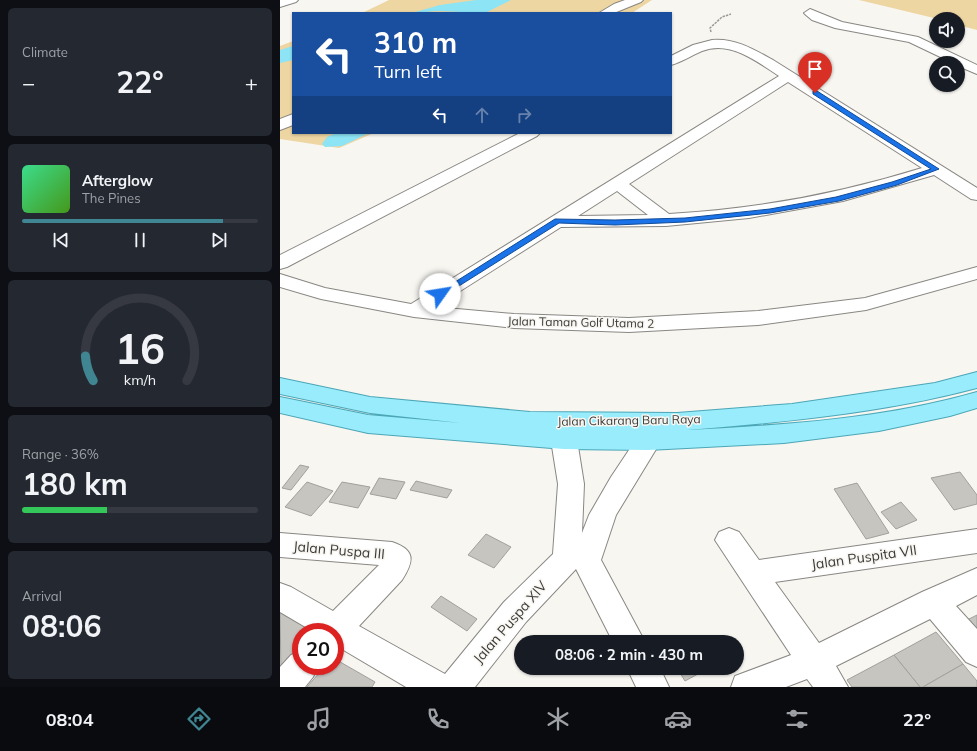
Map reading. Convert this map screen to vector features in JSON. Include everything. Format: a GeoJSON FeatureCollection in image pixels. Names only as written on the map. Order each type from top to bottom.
{"type":"FeatureCollection","features":[{"type":"Feature","properties":{"kind":"main road","name":"Jalan Cikarang Baru Raya"},"geometry":{"type":"LineString","coordinates":[[280,386],[370,405],[530,421],[677,422],[792,413],[935,391],[977,380]]}},
{"type":"Feature","properties":{"kind":"main road","name":"Jalan Cikarang Baru Raya"},"geometry":{"type":"LineString","coordinates":[[280,405],[368,424],[564,440],[648,441],[791,433],[879,422],[950,408],[977,400]]}},
{"type":"Feature","properties":{"kind":"street"},"geometry":{"type":"LineString","coordinates":[[280,4],[292,0]]}},
{"type":"Feature","properties":{"kind":"street"},"geometry":{"type":"LineString","coordinates":[[607,12],[618,6],[637,0]]}},
{"type":"Feature","properties":{"kind":"street"},"geometry":{"type":"LineString","coordinates":[[810,13],[816,18],[835,23],[915,40],[977,70]]}},
{"type":"Feature","properties":{"kind":"street"},"geometry":{"type":"LineString","coordinates":[[672,60],[707,44],[719,43],[736,46],[788,76],[977,195]]}},
{"type":"Feature","properties":{"kind":"street"},"geometry":{"type":"LineString","coordinates":[[414,311],[788,76]]}},
{"type":"Feature","properties":{"kind":"street"},"geometry":{"type":"LineString","coordinates":[[280,125],[292,119]]}},
{"type":"Feature","properties":{"kind":"street"},"geometry":{"type":"LineString","coordinates":[[280,263],[530,134]]}},
{"type":"Feature","properties":{"kind":"street"},"geometry":{"type":"LineString","coordinates":[[557,221],[666,221],[770,211],[837,199],[894,184],[936,169]]}},
{"type":"Feature","properties":{"kind":"street"},"geometry":{"type":"LineString","coordinates":[[617,183],[666,221]]}},
{"type":"Feature","properties":{"kind":"street","name":"Jalan Taman Golf Utama 2"},"geometry":{"type":"LineString","coordinates":[[280,280],[321,293],[414,311],[514,321],[629,325],[758,318],[866,304],[977,273]]}},
{"type":"Feature","properties":{"kind":"street"},"geometry":{"type":"LineString","coordinates":[[564,440],[571,484],[576,560],[624,635]]}},
{"type":"Feature","properties":{"kind":"street"},"geometry":{"type":"LineString","coordinates":[[576,560],[620,484],[648,441]]}},
{"type":"Feature","properties":{"kind":"street"},"geometry":{"type":"LineString","coordinates":[[729,540],[832,687]]}},
{"type":"Feature","properties":{"kind":"street","name":"Jalan Puspita VII"},"geometry":{"type":"LineString","coordinates":[[752,573],[977,542]]}},
{"type":"Feature","properties":{"kind":"street","name":"Jalan Puspa III"},"geometry":{"type":"LineString","coordinates":[[280,545],[392,554],[397,558],[397,563],[392,571],[341,623]]}},
{"type":"Feature","properties":{"kind":"street","name":"Jalan Puspa XIV"},"geometry":{"type":"LineString","coordinates":[[455,687],[515,612],[576,560]]}},
{"type":"Feature","properties":{"kind":"street"},"geometry":{"type":"LineString","coordinates":[[747,687],[814,661],[977,581]]}},
{"type":"Feature","properties":{"kind":"street"},"geometry":{"type":"LineString","coordinates":[[280,596],[323,623]]}},
{"type":"Feature","properties":{"kind":"street"},"geometry":{"type":"LineString","coordinates":[[934,601],[977,652]]}},
{"type":"Feature","properties":{"kind":"street"},"geometry":{"type":"LineString","coordinates":[[344,636],[436,687]]}},
{"type":"Feature","properties":{"kind":"street"},"geometry":{"type":"LineString","coordinates":[[284,687],[294,675]]}},
{"type":"Feature","properties":{"kind":"street"},"geometry":{"type":"LineString","coordinates":[[647,675],[653,687]]}},
{"type":"Feature","properties":{"kind":"path"},"geometry":{"type":"LineString","coordinates":[[731,14],[722,16],[709,30],[736,46]]}},
{"type":"Feature","properties":{"kind":"shaded area"},"geometry":{"type":"Polygon","coordinates":[[[389,0],[652,0],[634,12],[364,12],[389,0]]]}},
{"type":"Feature","properties":{"kind":"shaded area"},"geometry":{"type":"Polygon","coordinates":[[[859,0],[977,0],[977,30],[965,27],[965,12],[929,12],[929,17],[859,0]]]}},
{"type":"Feature","properties":{"kind":"shaded area"},"geometry":{"type":"Polygon","coordinates":[[[292,41],[292,134],[372,134],[339,148],[280,139],[280,46],[292,41]]]}},
{"type":"Feature","properties":{"kind":"water"},"geometry":{"type":"Polygon","coordinates":[[[476,0],[511,0],[487,12],[416,12],[440,5],[476,0]]]}},
{"type":"Feature","properties":{"kind":"water"},"geometry":{"type":"Polygon","coordinates":[[[292,46],[292,60],[280,63],[280,50],[292,46]]]}},
{"type":"Feature","properties":{"kind":"water"},"geometry":{"type":"Polygon","coordinates":[[[334,134],[367,134],[342,146],[325,147],[322,144],[327,137],[334,134]]]}},
{"type":"Feature","properties":{"kind":"building"},"geometry":{"type":"Polygon","coordinates":[[[300,465],[309,467],[291,490],[282,488],[300,465]]]}},
{"type":"Feature","properties":{"kind":"building"},"geometry":{"type":"Polygon","coordinates":[[[960,472],[977,495],[977,504],[954,510],[931,478],[960,472]]]}},
{"type":"Feature","properties":{"kind":"building"},"geometry":{"type":"Polygon","coordinates":[[[379,478],[405,482],[396,499],[370,494],[379,478]]]}},
{"type":"Feature","properties":{"kind":"building"},"geometry":{"type":"Polygon","coordinates":[[[416,481],[452,490],[447,498],[410,490],[416,481]]]}},
{"type":"Feature","properties":{"kind":"building"},"geometry":{"type":"Polygon","coordinates":[[[307,482],[333,491],[311,516],[285,507],[307,482]]]}},
{"type":"Feature","properties":{"kind":"building"},"geometry":{"type":"Polygon","coordinates":[[[342,482],[370,487],[358,508],[329,502],[342,482]]]}},
{"type":"Feature","properties":{"kind":"building"},"geometry":{"type":"Polygon","coordinates":[[[857,483],[889,533],[866,539],[834,489],[857,483]]]}},
{"type":"Feature","properties":{"kind":"building"},"geometry":{"type":"Polygon","coordinates":[[[901,502],[917,520],[896,529],[881,512],[901,502]]]}},
{"type":"Feature","properties":{"kind":"building"},"geometry":{"type":"Polygon","coordinates":[[[486,534],[511,547],[494,568],[468,555],[486,534]]]}},
{"type":"Feature","properties":{"kind":"building"},"geometry":{"type":"Polygon","coordinates":[[[441,596],[477,619],[467,631],[431,607],[441,596]]]}},
{"type":"Feature","properties":{"kind":"building"},"geometry":{"type":"Polygon","coordinates":[[[280,611],[301,623],[292,623],[292,660],[281,672],[280,611]]]}},
{"type":"Feature","properties":{"kind":"building"},"geometry":{"type":"Polygon","coordinates":[[[977,615],[977,641],[961,623],[977,615]]]}},
{"type":"Feature","properties":{"kind":"building"},"geometry":{"type":"Polygon","coordinates":[[[936,632],[963,664],[923,687],[920,687],[894,655],[936,632]]]}},
{"type":"Feature","properties":{"kind":"building"},"geometry":{"type":"Polygon","coordinates":[[[894,655],[920,687],[852,687],[847,680],[894,655]]]}},
{"type":"Feature","properties":{"kind":"building"},"geometry":{"type":"Polygon","coordinates":[[[344,664],[375,682],[372,687],[307,687],[317,675],[344,675],[344,664]]]}},
{"type":"Feature","properties":{"kind":"building"},"geometry":{"type":"Polygon","coordinates":[[[963,664],[977,681],[977,687],[923,687],[963,664]]]}},
{"type":"Feature","properties":{"kind":"building"},"geometry":{"type":"Polygon","coordinates":[[[681,675],[696,675],[685,681],[681,675]]]}},
{"type":"Feature","properties":{"kind":"route"},"geometry":{"type":"LineString","coordinates":[[440,294],[557,221],[615,222],[685,220],[770,211],[837,199],[894,184],[936,169],[815,93]]}}]}
